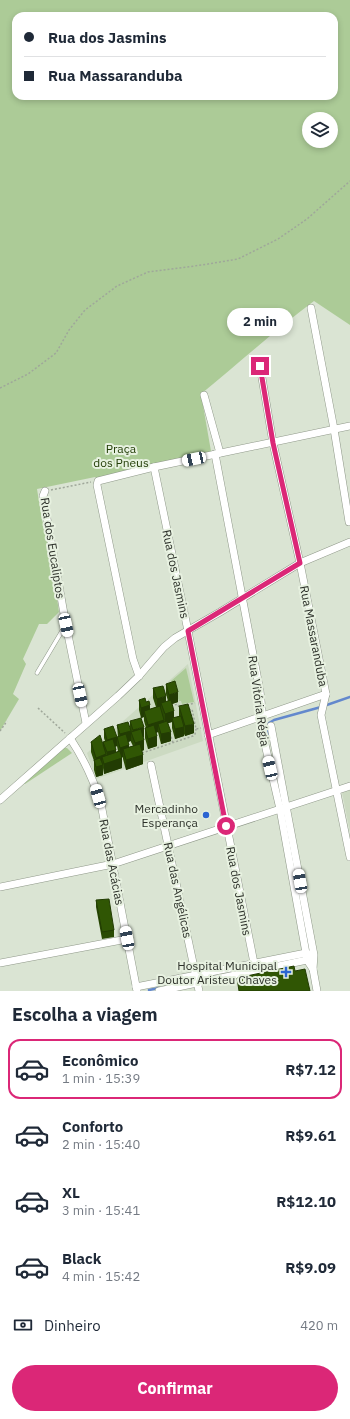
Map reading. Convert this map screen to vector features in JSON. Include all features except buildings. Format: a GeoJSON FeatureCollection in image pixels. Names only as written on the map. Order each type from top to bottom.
{"type":"FeatureCollection","features":[{"type":"Feature","properties":{"kind":"street"},"geometry":{"type":"LineString","coordinates":[[311,308],[334,429],[349,522]]}},
{"type":"Feature","properties":{"kind":"street","name":"Rua Massaranduba"},"geometry":{"type":"LineString","coordinates":[[260,366],[273,443],[300,563],[326,695]]}},
{"type":"Feature","properties":{"kind":"street","name":"Rua Vitória Régia"},"geometry":{"type":"LineString","coordinates":[[204,395],[217,454],[260,692],[262,710],[261,727],[283,808],[314,955],[313,969],[317,991]]}},
{"type":"Feature","properties":{"kind":"street"},"geometry":{"type":"LineString","coordinates":[[139,676],[133,659],[97,485],[98,481],[154,467],[350,426]]}},
{"type":"Feature","properties":{"kind":"street","name":"Rua dos Jasmins"},"geometry":{"type":"LineString","coordinates":[[154,467],[254,963]]}},
{"type":"Feature","properties":{"kind":"street","name":"Rua dos Eucaliptos"},"geometry":{"type":"LineString","coordinates":[[45,491],[43,496],[66,625],[86,723]]}},
{"type":"Feature","properties":{"kind":"street"},"geometry":{"type":"LineString","coordinates":[[0,800],[68,736],[118,696],[139,676],[164,647],[175,638],[300,563],[349,543]]}},
{"type":"Feature","properties":{"kind":"street"},"geometry":{"type":"LineString","coordinates":[[326,695],[321,710],[321,715],[350,857]]}},
{"type":"Feature","properties":{"kind":"street"},"geometry":{"type":"LineString","coordinates":[[208,735],[326,695]]}},
{"type":"Feature","properties":{"kind":"street","name":"Rua Vitória Régia"},"geometry":{"type":"LineString","coordinates":[[270,726],[307,957],[313,969]]}},
{"type":"Feature","properties":{"kind":"street","name":"Rua das Acácias"},"geometry":{"type":"LineString","coordinates":[[68,736],[80,754],[96,788],[101,804],[136,989]]}},
{"type":"Feature","properties":{"kind":"street","name":"Rua das Angélicas"},"geometry":{"type":"LineString","coordinates":[[151,765],[199,991]]}},
{"type":"Feature","properties":{"kind":"street"},"geometry":{"type":"LineString","coordinates":[[0,887],[113,864],[350,786]]}},
{"type":"Feature","properties":{"kind":"street"},"geometry":{"type":"LineString","coordinates":[[0,963],[127,938]]}},
{"type":"Feature","properties":{"kind":"street"},"geometry":{"type":"LineString","coordinates":[[136,989],[314,955]]}},
{"type":"Feature","properties":{"kind":"street"},"geometry":{"type":"LineString","coordinates":[[159,991],[197,978],[254,963],[307,957]]}},
{"type":"Feature","properties":{"kind":"lane"},"geometry":{"type":"LineString","coordinates":[[37,672],[66,625]]}},
{"type":"Feature","properties":{"kind":"path"},"geometry":{"type":"LineString","coordinates":[[0,388],[28,374],[56,353],[70,330],[85,310],[117,286],[148,272],[202,266],[238,259],[278,239],[308,219],[350,181]]}},
{"type":"Feature","properties":{"kind":"path"},"geometry":{"type":"LineString","coordinates":[[45,491],[98,481]]}},
{"type":"Feature","properties":{"kind":"path"},"geometry":{"type":"LineString","coordinates":[[179,708],[202,702]]}},
{"type":"Feature","properties":{"kind":"path"},"geometry":{"type":"LineString","coordinates":[[166,707],[178,704],[181,712]]}},
{"type":"Feature","properties":{"kind":"path"},"geometry":{"type":"LineString","coordinates":[[38,708],[68,736]]}},
{"type":"Feature","properties":{"kind":"path"},"geometry":{"type":"LineString","coordinates":[[138,754],[193,736],[196,729],[192,709],[186,711]]}},
{"type":"Feature","properties":{"kind":"path"},"geometry":{"type":"LineString","coordinates":[[0,731],[7,721]]}},
{"type":"Feature","properties":{"kind":"path"},"geometry":{"type":"LineString","coordinates":[[196,729],[207,727]]}},
{"type":"Feature","properties":{"kind":"path"},"geometry":{"type":"LineString","coordinates":[[169,729],[173,743]]}},
{"type":"Feature","properties":{"kind":"shaded area"},"geometry":{"type":"Polygon","coordinates":[[[188,664],[203,741],[96,779],[87,753],[188,664]]]}},
{"type":"Feature","properties":{"kind":"shaded area"},"geometry":{"type":"Polygon","coordinates":[[[350,789],[350,832],[342,792],[350,789]]]}},
{"type":"Feature","properties":{"kind":"green space","name":"Praça dos Pneus"},"geometry":{"type":"Polygon","coordinates":[[[0,0],[350,0],[350,325],[314,301],[201,394],[212,457],[102,482],[95,477],[37,489],[42,520],[49,542],[59,612],[47,624],[39,624],[23,659],[26,664],[13,694],[19,699],[0,731],[0,0]]]}},
{"type":"Feature","properties":{"kind":"green space"},"geometry":{"type":"Polygon","coordinates":[[[186,668],[194,702],[182,704],[181,701],[179,701],[171,681],[186,668]]]}},
{"type":"Feature","properties":{"kind":"green space"},"geometry":{"type":"Polygon","coordinates":[[[64,748],[67,748],[72,753],[25,784],[24,783],[64,748]]]}},
{"type":"Feature","properties":{"kind":"waterway"},"geometry":{"type":"LineString","coordinates":[[269,734],[269,723],[274,720],[350,697]]}},
{"type":"Feature","properties":{"kind":"waterway"},"geometry":{"type":"LineString","coordinates":[[149,990],[159,988]]}},
{"type":"Feature","properties":{"kind":"place","name":"Mercadinho Esperança"},"geometry":{"type":"Point","coordinates":[206,815]}},
{"type":"Feature","properties":{"kind":"place","name":"Hospital Municipal Doutor Aristeu Chaves"},"geometry":{"type":"Point","coordinates":[286,972]}},
{"type":"Feature","properties":{"kind":"route"},"geometry":{"type":"LineString","coordinates":[[226,826],[188,631],[300,563],[273,443],[260,366]]}}]}
